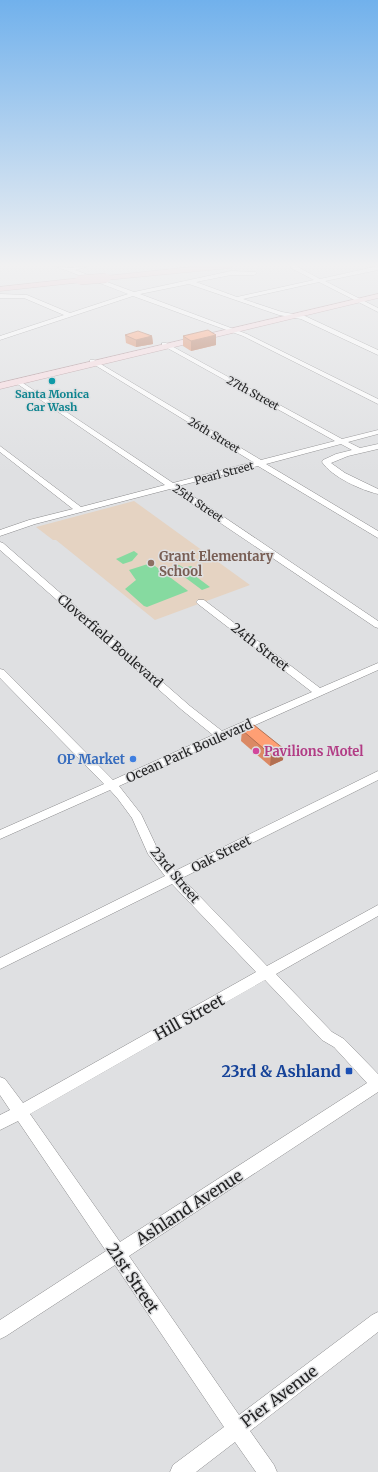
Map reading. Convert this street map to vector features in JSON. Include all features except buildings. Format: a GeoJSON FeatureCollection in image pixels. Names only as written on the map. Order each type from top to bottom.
{"type":"FeatureCollection","features":[{"type":"Feature","properties":{"kind":"main road"},"geometry":{"type":"LineString","coordinates":[[0,386],[51,372],[206,335]]}},
{"type":"Feature","properties":{"kind":"main road"},"geometry":{"type":"LineString","coordinates":[[0,383],[15,381]]}},
{"type":"Feature","properties":{"kind":"street"},"geometry":{"type":"LineString","coordinates":[[0,338],[10,335]]}},
{"type":"Feature","properties":{"kind":"street"},"geometry":{"type":"LineString","coordinates":[[244,335],[378,402]]}},
{"type":"Feature","properties":{"kind":"street"},"geometry":{"type":"LineString","coordinates":[[340,335],[378,353]]}},
{"type":"Feature","properties":{"kind":"street","name":"27th Street"},"geometry":{"type":"LineString","coordinates":[[166,345],[357,450]]}},
{"type":"Feature","properties":{"kind":"street","name":"26th Street"},"geometry":{"type":"LineString","coordinates":[[93,362],[378,535]]}},
{"type":"Feature","properties":{"kind":"street","name":"25th Street"},"geometry":{"type":"LineString","coordinates":[[15,381],[174,486],[378,625]]}},
{"type":"Feature","properties":{"kind":"street","name":"Pearl Street"},"geometry":{"type":"LineString","coordinates":[[0,533],[32,522],[378,432]]}},
{"type":"Feature","properties":{"kind":"street"},"geometry":{"type":"LineString","coordinates":[[378,446],[368,450],[357,450],[330,459],[326,462],[327,465],[363,486],[378,492]]}},
{"type":"Feature","properties":{"kind":"street"},"geometry":{"type":"LineString","coordinates":[[0,448],[80,510]]}},
{"type":"Feature","properties":{"kind":"street","name":"Cloverfield Boulevard"},"geometry":{"type":"LineString","coordinates":[[0,545],[186,708],[221,736]]}},
{"type":"Feature","properties":{"kind":"street","name":"24th Street"},"geometry":{"type":"LineString","coordinates":[[201,602],[319,692]]}},
{"type":"Feature","properties":{"kind":"street","name":"Ocean Park Boulevard"},"geometry":{"type":"LineString","coordinates":[[0,835],[378,666]]}},
{"type":"Feature","properties":{"kind":"street","name":"23rd Street"},"geometry":{"type":"LineString","coordinates":[[0,672],[113,785],[131,809],[154,854],[174,878],[327,1036],[332,1046],[377,1086]]}},
{"type":"Feature","properties":{"kind":"street","name":"Oak Street"},"geometry":{"type":"LineString","coordinates":[[0,964],[378,775]]}},
{"type":"Feature","properties":{"kind":"street","name":"Hill Street"},"geometry":{"type":"LineString","coordinates":[[0,1123],[378,910]]}},
{"type":"Feature","properties":{"kind":"street","name":"21st Street"},"geometry":{"type":"LineString","coordinates":[[0,1084],[68,1179],[117,1255],[267,1472]]}},
{"type":"Feature","properties":{"kind":"street","name":"Ashland Avenue"},"geometry":{"type":"LineString","coordinates":[[0,1330],[377,1086]]}},
{"type":"Feature","properties":{"kind":"street","name":"Pier Avenue"},"geometry":{"type":"LineString","coordinates":[[180,1472],[378,1321]]}},
{"type":"Feature","properties":{"kind":"shaded area","name":"Grant Elementary School"},"geometry":{"type":"Polygon","coordinates":[[[134,501],[250,585],[155,620],[56,540],[53,540],[36,527],[134,501]]]}},
{"type":"Feature","properties":{"kind":"green space"},"geometry":{"type":"Polygon","coordinates":[[[134,551],[138,554],[132,561],[123,564],[116,559],[134,551]]]}},
{"type":"Feature","properties":{"kind":"green space"},"geometry":{"type":"Polygon","coordinates":[[[151,563],[188,591],[147,607],[144,606],[125,589],[136,580],[129,570],[151,563]]]}},
{"type":"Feature","properties":{"kind":"green space"},"geometry":{"type":"Polygon","coordinates":[[[179,565],[184,568],[191,566],[197,570],[190,572],[210,587],[202,590],[171,567],[179,565]]]}},
{"type":"Feature","properties":{"kind":"place","name":"Santa Monica Car Wash"},"geometry":{"type":"Point","coordinates":[52,381]}},
{"type":"Feature","properties":{"kind":"place","name":"Grant Elementary School"},"geometry":{"type":"Point","coordinates":[151,563]}},
{"type":"Feature","properties":{"kind":"place","name":"Pavilions Motel"},"geometry":{"type":"Point","coordinates":[256,751]}},
{"type":"Feature","properties":{"kind":"place","name":"OP Market"},"geometry":{"type":"Point","coordinates":[133,759]}},
{"type":"Feature","properties":{"kind":"place","name":"23rd & Ashland"},"geometry":{"type":"Point","coordinates":[349,1071]}}]}
